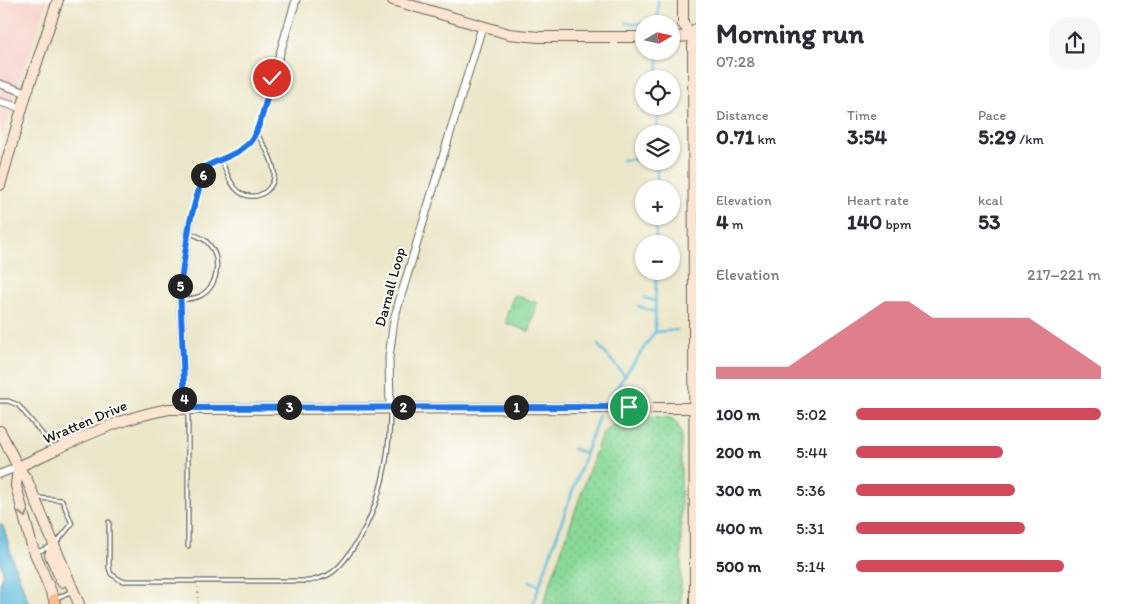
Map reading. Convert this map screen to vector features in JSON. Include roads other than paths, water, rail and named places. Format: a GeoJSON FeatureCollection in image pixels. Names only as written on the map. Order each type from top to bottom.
{"type":"FeatureCollection","features":[{"type":"Feature","properties":{"kind":"street"},"geometry":{"type":"LineString","coordinates":[[267,96],[296,0]]}},
{"type":"Feature","properties":{"kind":"street"},"geometry":{"type":"LineString","coordinates":[[393,0],[482,27],[525,36],[635,37]]}},
{"type":"Feature","properties":{"kind":"street"},"geometry":{"type":"LineString","coordinates":[[683,0],[683,24],[695,34]]}},
{"type":"Feature","properties":{"kind":"street"},"geometry":{"type":"LineString","coordinates":[[0,185],[22,108],[57,1]]}},
{"type":"Feature","properties":{"kind":"street","name":"Darnall Loop"},"geometry":{"type":"LineString","coordinates":[[390,407],[389,358],[394,319],[482,27]]}},
{"type":"Feature","properties":{"kind":"street"},"geometry":{"type":"LineString","coordinates":[[680,36],[695,34]]}},
{"type":"Feature","properties":{"kind":"street"},"geometry":{"type":"LineString","coordinates":[[694,604],[695,34]]}},
{"type":"Feature","properties":{"kind":"street"},"geometry":{"type":"LineString","coordinates":[[0,84],[27,93]]}},
{"type":"Feature","properties":{"kind":"street"},"geometry":{"type":"LineString","coordinates":[[0,102],[22,108]]}},
{"type":"Feature","properties":{"kind":"street"},"geometry":{"type":"LineString","coordinates":[[185,408],[180,287],[190,221]]}},
{"type":"Feature","properties":{"kind":"street","name":"Wratten Drive"},"geometry":{"type":"LineString","coordinates":[[0,474],[110,424],[130,417],[169,409],[390,407],[695,408]]}},
{"type":"Feature","properties":{"kind":"street"},"geometry":{"type":"LineString","coordinates":[[0,430],[18,467],[27,480],[78,604]]}},
{"type":"Feature","properties":{"kind":"street"},"geometry":{"type":"LineString","coordinates":[[18,467],[16,486],[34,553],[54,602]]}},
{"type":"Feature","properties":{"kind":"lane"},"geometry":{"type":"LineString","coordinates":[[190,221],[205,167],[251,142],[267,96]]}},
{"type":"Feature","properties":{"kind":"lane"},"geometry":{"type":"LineString","coordinates":[[221,160],[229,178],[242,193],[257,196],[265,193],[274,180],[274,173],[267,152],[256,132]]}},
{"type":"Feature","properties":{"kind":"lane"},"geometry":{"type":"LineString","coordinates":[[180,300],[200,296],[209,289],[217,271],[214,252],[207,242],[188,232]]}},
{"type":"Feature","properties":{"kind":"lane"},"geometry":{"type":"LineString","coordinates":[[0,401],[8,401],[18,405],[56,450]]}},
{"type":"Feature","properties":{"kind":"lane","name":"Darnall Loop"},"geometry":{"type":"LineString","coordinates":[[109,522],[109,568],[111,574],[122,581],[310,580],[321,578],[330,574],[348,556],[361,538],[373,509],[386,464],[390,407]]}},
{"type":"Feature","properties":{"kind":"lane"},"geometry":{"type":"LineString","coordinates":[[185,408],[188,414],[188,546]]}},
{"type":"Feature","properties":{"kind":"lane"},"geometry":{"type":"LineString","coordinates":[[34,553],[54,546],[72,524],[62,500],[35,498]]}},
{"type":"Feature","properties":{"kind":"lane"},"geometry":{"type":"LineString","coordinates":[[54,602],[72,590]]}},
{"type":"Feature","properties":{"kind":"water"},"geometry":{"type":"Polygon","coordinates":[[[0,523],[4,528],[13,561],[29,604],[0,604],[0,585],[3,571],[0,559],[0,523]]]}},
{"type":"Feature","properties":{"kind":"waterway"},"geometry":{"type":"LineString","coordinates":[[658,0],[658,15]]}},
{"type":"Feature","properties":{"kind":"waterway"},"geometry":{"type":"LineString","coordinates":[[626,23],[635,23]]}},
{"type":"Feature","properties":{"kind":"waterway"},"geometry":{"type":"LineString","coordinates":[[658,60],[658,70]]}},
{"type":"Feature","properties":{"kind":"waterway"},"geometry":{"type":"LineString","coordinates":[[657,125],[658,115]]}},
{"type":"Feature","properties":{"kind":"waterway"},"geometry":{"type":"LineString","coordinates":[[622,160],[635,159]]}},
{"type":"Feature","properties":{"kind":"waterway"},"geometry":{"type":"LineString","coordinates":[[657,170],[657,180]]}},
{"type":"Feature","properties":{"kind":"waterway"},"geometry":{"type":"LineString","coordinates":[[656,225],[656,235]]}},
{"type":"Feature","properties":{"kind":"waterway"},"geometry":{"type":"LineString","coordinates":[[610,397],[655,332],[656,280]]}},
{"type":"Feature","properties":{"kind":"waterway"},"geometry":{"type":"LineString","coordinates":[[645,298],[655,301]]}},
{"type":"Feature","properties":{"kind":"waterway"},"geometry":{"type":"LineString","coordinates":[[638,306],[655,312]]}},
{"type":"Feature","properties":{"kind":"waterway"},"geometry":{"type":"LineString","coordinates":[[655,332],[677,330]]}},
{"type":"Feature","properties":{"kind":"waterway"},"geometry":{"type":"LineString","coordinates":[[598,345],[625,376]]}},
{"type":"Feature","properties":{"kind":"waterway"},"geometry":{"type":"LineString","coordinates":[[533,604],[599,415]]}},
{"type":"Feature","properties":{"kind":"waterway"},"geometry":{"type":"LineString","coordinates":[[573,449],[585,453]]}},
{"type":"Feature","properties":{"kind":"waterway"},"geometry":{"type":"LineString","coordinates":[[529,581],[539,585]]}}]}
